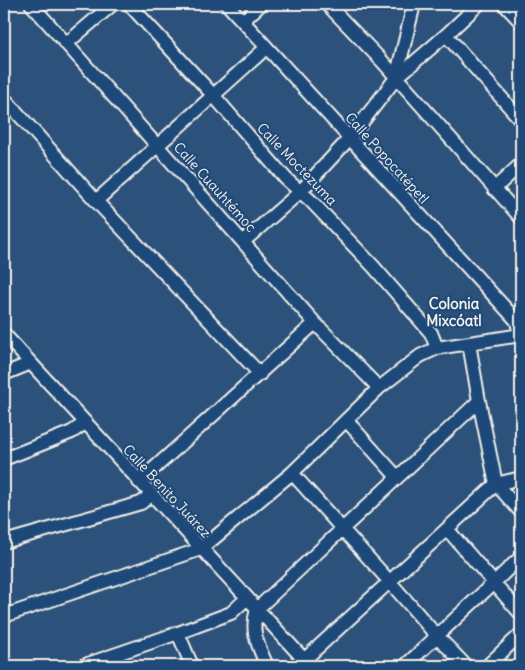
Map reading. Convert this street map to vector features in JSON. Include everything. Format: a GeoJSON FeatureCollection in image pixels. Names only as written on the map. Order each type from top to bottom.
{"type":"FeatureCollection","features":[{"type":"Feature","properties":{"kind":"street","name":"Calle Cuauhtémoc"},"geometry":{"type":"LineString","coordinates":[[31,4],[158,144],[315,323],[379,388]]}},
{"type":"Feature","properties":{"kind":"street"},"geometry":{"type":"LineString","coordinates":[[67,43],[113,4]]}},
{"type":"Feature","properties":{"kind":"street","name":"Calle Moctezuma"},"geometry":{"type":"LineString","coordinates":[[129,4],[214,95],[286,179],[311,201],[379,273],[431,333],[437,348]]}},
{"type":"Feature","properties":{"kind":"street","name":"Calle Popocatépetl"},"geometry":{"type":"LineString","coordinates":[[226,4],[516,322],[521,335]]}},
{"type":"Feature","properties":{"kind":"street"},"geometry":{"type":"LineString","coordinates":[[243,21],[262,4]]}},
{"type":"Feature","properties":{"kind":"street"},"geometry":{"type":"LineString","coordinates":[[327,4],[521,218]]}},
{"type":"Feature","properties":{"kind":"street"},"geometry":{"type":"LineString","coordinates":[[396,78],[414,4]]}},
{"type":"Feature","properties":{"kind":"street"},"geometry":{"type":"LineString","coordinates":[[244,242],[300,192],[350,139],[396,78],[446,35],[478,4]]}},
{"type":"Feature","properties":{"kind":"street"},"geometry":{"type":"LineString","coordinates":[[504,4],[521,22]]}},
{"type":"Feature","properties":{"kind":"street"},"geometry":{"type":"LineString","coordinates":[[446,35],[521,120]]}},
{"type":"Feature","properties":{"kind":"street"},"geometry":{"type":"LineString","coordinates":[[96,201],[266,48]]}},
{"type":"Feature","properties":{"kind":"street"},"geometry":{"type":"LineString","coordinates":[[4,98],[96,201],[260,374]]}},
{"type":"Feature","properties":{"kind":"street"},"geometry":{"type":"LineString","coordinates":[[494,189],[521,164]]}},
{"type":"Feature","properties":{"kind":"street"},"geometry":{"type":"LineString","coordinates":[[138,482],[315,323]]}},
{"type":"Feature","properties":{"kind":"street","name":"Calle Benito Juárez"},"geometry":{"type":"LineString","coordinates":[[4,334],[138,482],[307,663]]}},
{"type":"Feature","properties":{"kind":"street"},"geometry":{"type":"LineString","coordinates":[[4,616],[200,548],[292,473],[379,388],[420,356],[437,348],[521,335]]}},
{"type":"Feature","properties":{"kind":"street"},"geometry":{"type":"LineString","coordinates":[[469,343],[496,484],[521,512]]}},
{"type":"Feature","properties":{"kind":"street"},"geometry":{"type":"LineString","coordinates":[[4,374],[31,363]]}},
{"type":"Feature","properties":{"kind":"street"},"geometry":{"type":"LineString","coordinates":[[267,666],[254,632],[253,622],[257,609],[479,401]]}},
{"type":"Feature","properties":{"kind":"street"},"geometry":{"type":"LineString","coordinates":[[346,420],[397,477]]}},
{"type":"Feature","properties":{"kind":"street"},"geometry":{"type":"LineString","coordinates":[[4,459],[72,432],[85,423]]}},
{"type":"Feature","properties":{"kind":"street"},"geometry":{"type":"LineString","coordinates":[[292,473],[436,635],[466,666]]}},
{"type":"Feature","properties":{"kind":"street"},"geometry":{"type":"LineString","coordinates":[[307,663],[390,582],[496,484],[521,478]]}},
{"type":"Feature","properties":{"kind":"street"},"geometry":{"type":"LineString","coordinates":[[4,542],[141,503],[151,495]]}},
{"type":"Feature","properties":{"kind":"street"},"geometry":{"type":"LineString","coordinates":[[447,529],[521,614]]}},
{"type":"Feature","properties":{"kind":"street"},"geometry":{"type":"LineString","coordinates":[[405,666],[521,557]]}},
{"type":"Feature","properties":{"kind":"street"},"geometry":{"type":"LineString","coordinates":[[82,666],[113,661],[231,613],[246,599]]}},
{"type":"Feature","properties":{"kind":"street"},"geometry":{"type":"LineString","coordinates":[[178,633],[192,666]]}},
{"type":"Feature","properties":{"kind":"street"},"geometry":{"type":"LineString","coordinates":[[487,666],[521,634]]}},
{"type":"Feature","properties":{"kind":"district","name":"Colonia Mixcóatl"},"geometry":{"type":"Point","coordinates":[454,312]}}]}
